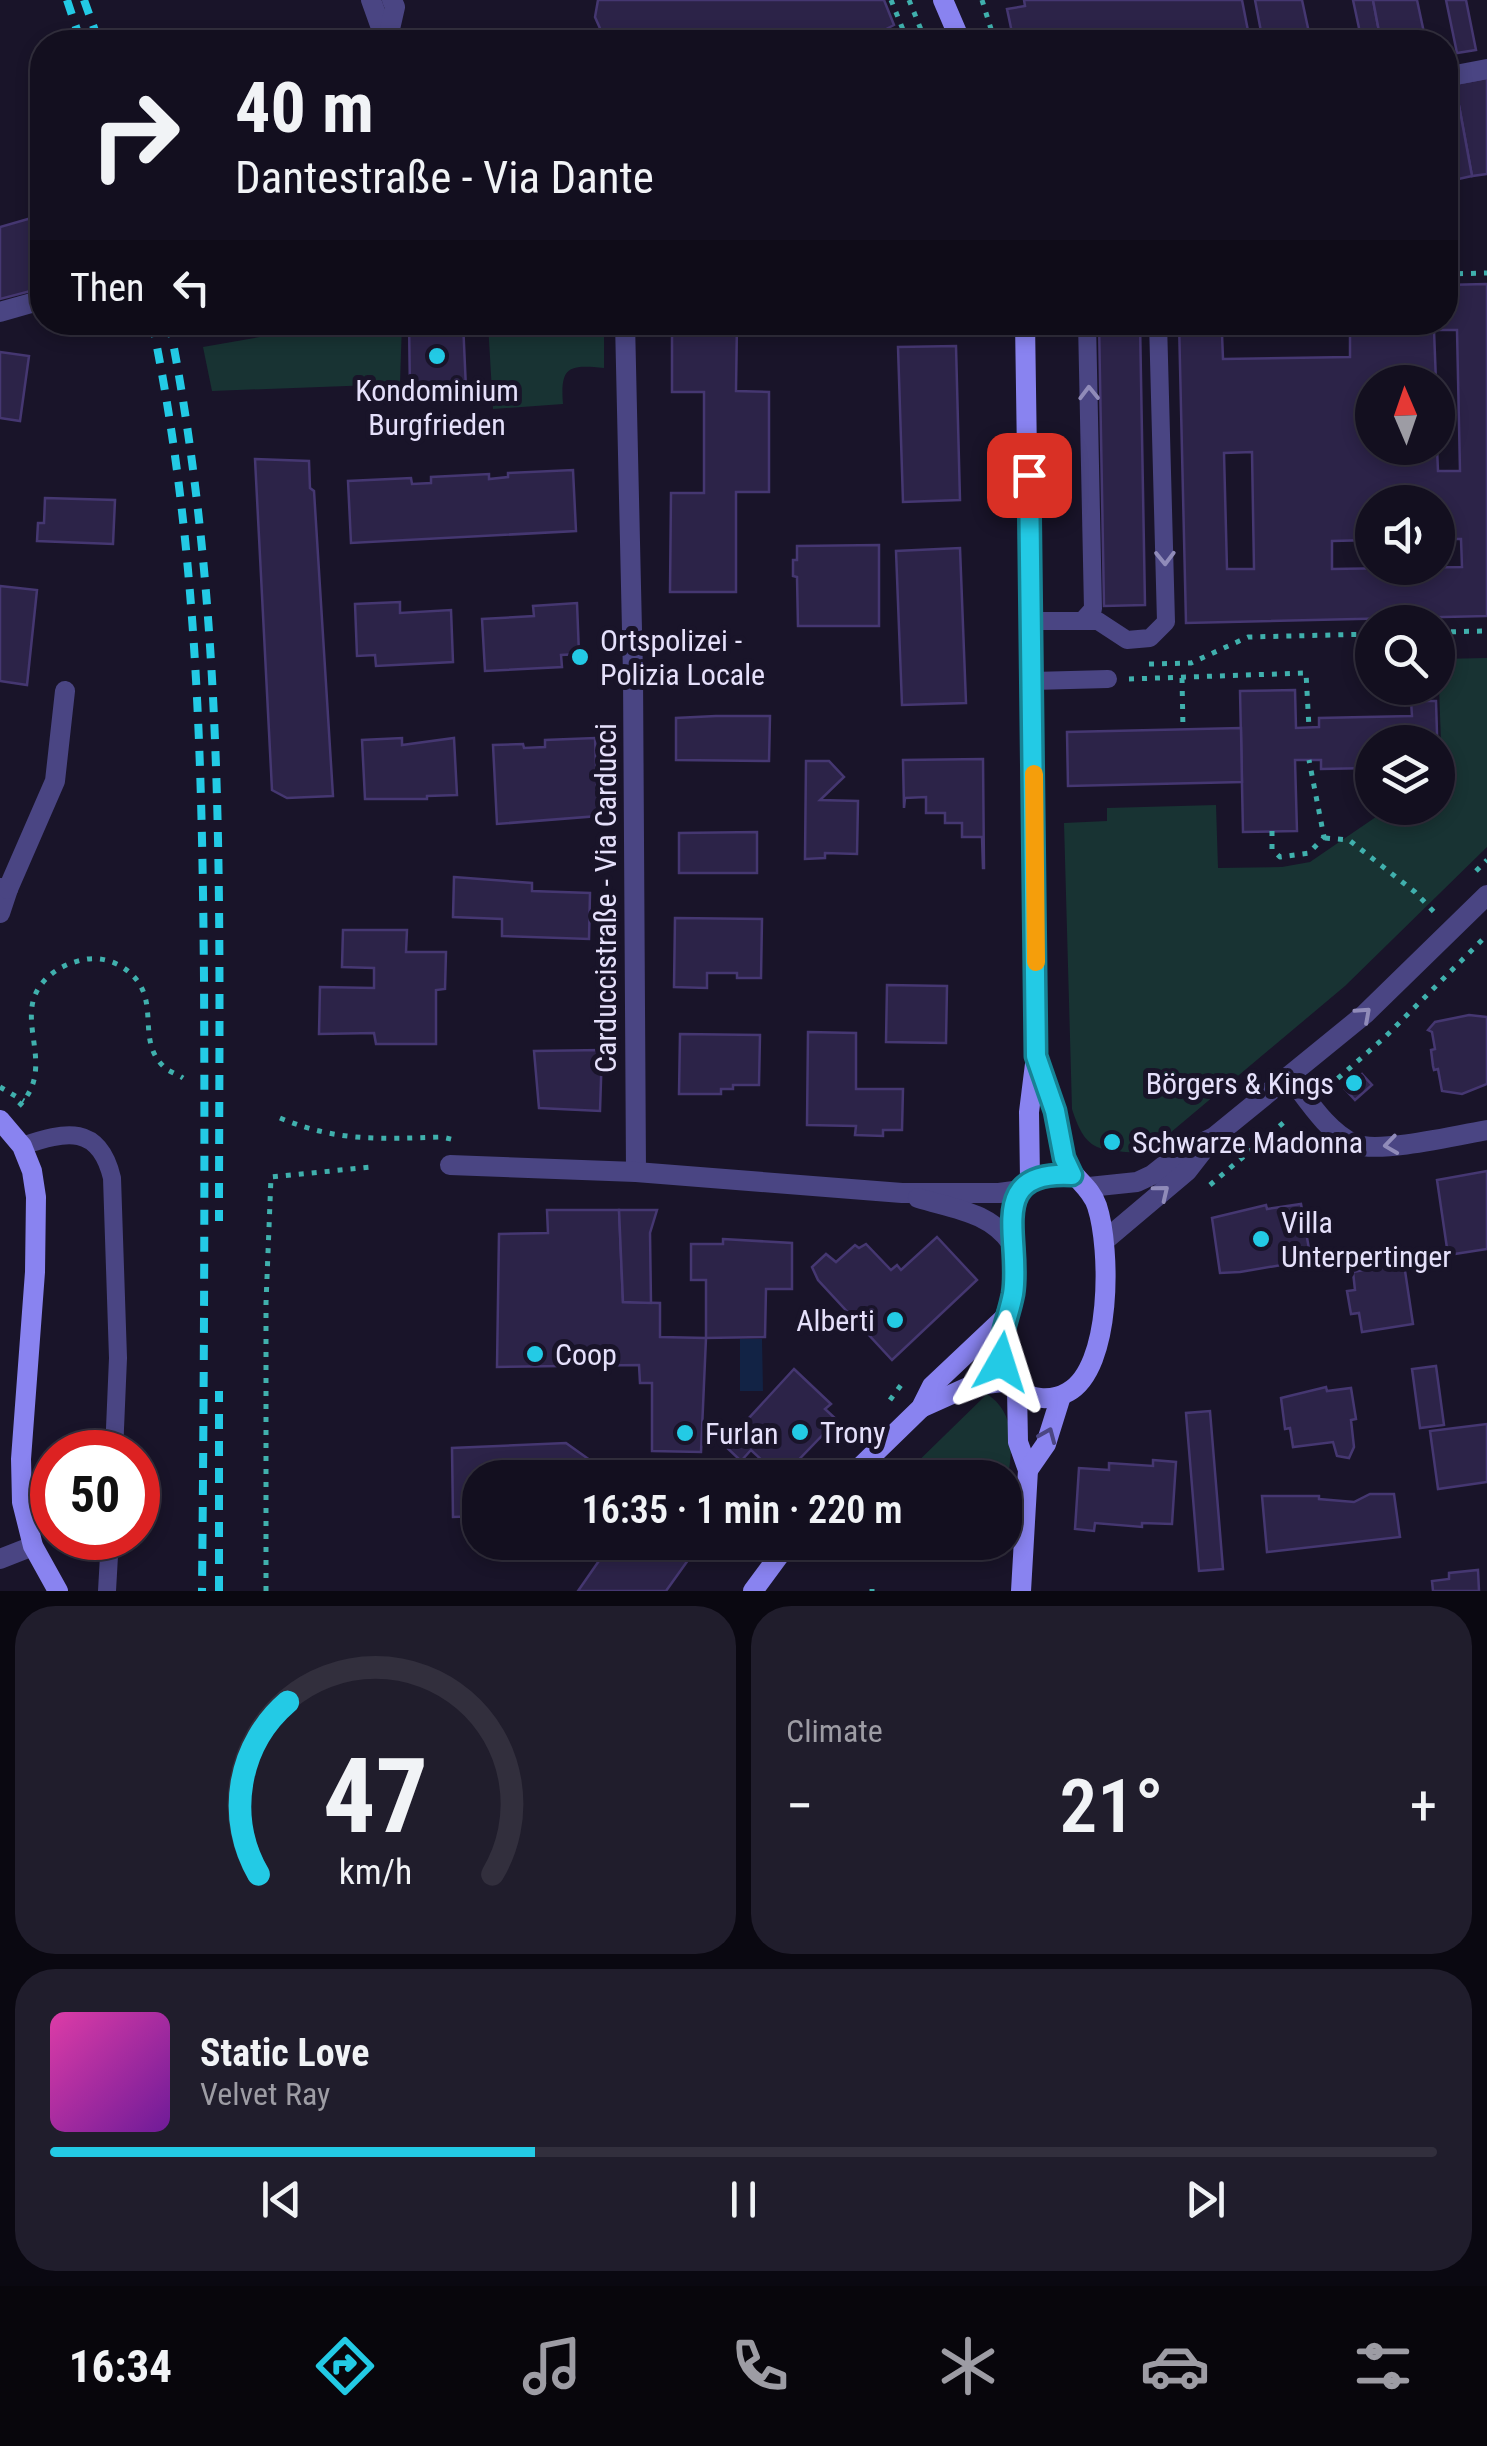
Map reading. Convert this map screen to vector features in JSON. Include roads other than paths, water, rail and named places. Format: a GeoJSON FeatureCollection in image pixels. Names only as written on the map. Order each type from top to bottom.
{"type":"FeatureCollection","features":[{"type":"Feature","properties":{"kind":"main road"},"geometry":{"type":"LineString","coordinates":[[943,0],[956,30]]}},
{"type":"Feature","properties":{"kind":"main road"},"geometry":{"type":"LineString","coordinates":[[1020,1591],[1028,1470],[1018,1442],[1014,1385],[1001,1362],[999,1341],[1012,1296],[1011,1220],[1025,1185],[1036,1056],[1026,335]]}},
{"type":"Feature","properties":{"kind":"main road"},"geometry":{"type":"LineString","coordinates":[[920,1408],[970,1386],[1014,1385],[1038,1398],[1061,1396],[1078,1386],[1092,1365],[1100,1342],[1104,1241],[1098,1208],[1064,1158],[1055,1111],[1036,1056]]}},
{"type":"Feature","properties":{"kind":"main road"},"geometry":{"type":"LineString","coordinates":[[1,1121],[22,1146],[32,1171],[36,1197],[36,1272],[21,1459],[22,1502],[30,1534]]}},
{"type":"Feature","properties":{"kind":"main road"},"geometry":{"type":"LineString","coordinates":[[1025,1185],[1050,1174],[1081,1181]]}},
{"type":"Feature","properties":{"kind":"main road"},"geometry":{"type":"LineString","coordinates":[[867,1460],[920,1408],[932,1386],[1004,1319]]}},
{"type":"Feature","properties":{"kind":"main road"},"geometry":{"type":"LineString","coordinates":[[1028,1470],[1046,1444],[1061,1396]]}},
{"type":"Feature","properties":{"kind":"main road"},"geometry":{"type":"LineString","coordinates":[[41,1560],[58,1591]]}},
{"type":"Feature","properties":{"kind":"main road"},"geometry":{"type":"LineString","coordinates":[[754,1591],[776,1560]]}},
{"type":"Feature","properties":{"kind":"street"},"geometry":{"type":"LineString","coordinates":[[371,0],[382,30]]}},
{"type":"Feature","properties":{"kind":"street"},"geometry":{"type":"LineString","coordinates":[[389,30],[392,0]]}},
{"type":"Feature","properties":{"kind":"street"},"geometry":{"type":"LineString","coordinates":[[1458,75],[1487,69]]}},
{"type":"Feature","properties":{"kind":"street"},"geometry":{"type":"LineString","coordinates":[[0,312],[30,303]]}},
{"type":"Feature","properties":{"kind":"street","name":"Carduccistraße - Via Carducci"},"geometry":{"type":"LineString","coordinates":[[625,335],[634,674],[636,1172]]}},
{"type":"Feature","properties":{"kind":"street"},"geometry":{"type":"LineString","coordinates":[[0,914],[4,888],[56,782],[65,690]]}},
{"type":"Feature","properties":{"kind":"street"},"geometry":{"type":"LineString","coordinates":[[1081,1181],[1137,1182],[1214,1137],[1365,1014],[1487,896]]}},
{"type":"Feature","properties":{"kind":"street"},"geometry":{"type":"LineString","coordinates":[[1290,1077],[1334,1129],[1355,1144],[1374,1148],[1487,1130]]}},
{"type":"Feature","properties":{"kind":"street"},"geometry":{"type":"LineString","coordinates":[[1104,1241],[1187,1171],[1214,1137]]}},
{"type":"Feature","properties":{"kind":"street"},"geometry":{"type":"LineString","coordinates":[[457,1165],[636,1172],[902,1193],[1000,1193],[1025,1185]]}},
{"type":"Feature","properties":{"kind":"street"},"geometry":{"type":"LineString","coordinates":[[902,1193],[988,1220],[1012,1244]]}},
{"type":"Feature","properties":{"kind":"street"},"geometry":{"type":"LineString","coordinates":[[0,1559],[30,1547]]}},
{"type":"Feature","properties":{"kind":"lane"},"geometry":{"type":"LineString","coordinates":[[1083,620],[1092,609],[1087,335]]}},
{"type":"Feature","properties":{"kind":"lane"},"geometry":{"type":"LineString","coordinates":[[1032,621],[1098,622],[1127,640],[1150,638],[1166,622],[1158,335]]}},
{"type":"Feature","properties":{"kind":"lane"},"geometry":{"type":"LineString","coordinates":[[1033,680],[1108,680]]}},
{"type":"Feature","properties":{"kind":"lane"},"geometry":{"type":"LineString","coordinates":[[22,1146],[71,1134],[92,1139],[107,1155],[112,1178],[118,1358],[115,1430]]}},
{"type":"Feature","properties":{"kind":"lane"},"geometry":{"type":"LineString","coordinates":[[107,1591],[109,1560]]}},
{"type":"Feature","properties":{"kind":"water"},"geometry":{"type":"Polygon","coordinates":[[[740,1339],[762,1339],[763,1391],[740,1391],[740,1339]]]}},
{"type":"Feature","properties":{"kind":"railway"},"geometry":{"type":"LineString","coordinates":[[67,0],[77,30]]}},
{"type":"Feature","properties":{"kind":"railway"},"geometry":{"type":"LineString","coordinates":[[84,0],[95,30]]}},
{"type":"Feature","properties":{"kind":"railway"},"geometry":{"type":"LineString","coordinates":[[154,335],[179,485],[199,731],[204,978],[202,1591]]}},
{"type":"Feature","properties":{"kind":"railway"},"geometry":{"type":"LineString","coordinates":[[171,335],[202,545],[211,658],[219,883],[219,1221]]}},
{"type":"Feature","properties":{"kind":"railway"},"geometry":{"type":"LineString","coordinates":[[219,1391],[219,1591]]}},
{"type":"Feature","properties":{"kind":"place","name":"Kondominium Burgfrieden"},"geometry":{"type":"Point","coordinates":[437,356]}},
{"type":"Feature","properties":{"kind":"place","name":"Ortspolizei - Polizia Locale"},"geometry":{"type":"Point","coordinates":[580,657]}},
{"type":"Feature","properties":{"kind":"place","name":"Börgers & Kings"},"geometry":{"type":"Point","coordinates":[1354,1083]}},
{"type":"Feature","properties":{"kind":"place","name":"Schwarze Madonna"},"geometry":{"type":"Point","coordinates":[1112,1142]}},
{"type":"Feature","properties":{"kind":"place","name":"Villa Unterpertinger"},"geometry":{"type":"Point","coordinates":[1261,1239]}},
{"type":"Feature","properties":{"kind":"place","name":"Alberti"},"geometry":{"type":"Point","coordinates":[895,1320]}},
{"type":"Feature","properties":{"kind":"place","name":"Coop"},"geometry":{"type":"Point","coordinates":[535,1354]}},
{"type":"Feature","properties":{"kind":"place","name":"Trony"},"geometry":{"type":"Point","coordinates":[800,1432]}},
{"type":"Feature","properties":{"kind":"place","name":"Furlan"},"geometry":{"type":"Point","coordinates":[685,1433]}}]}
